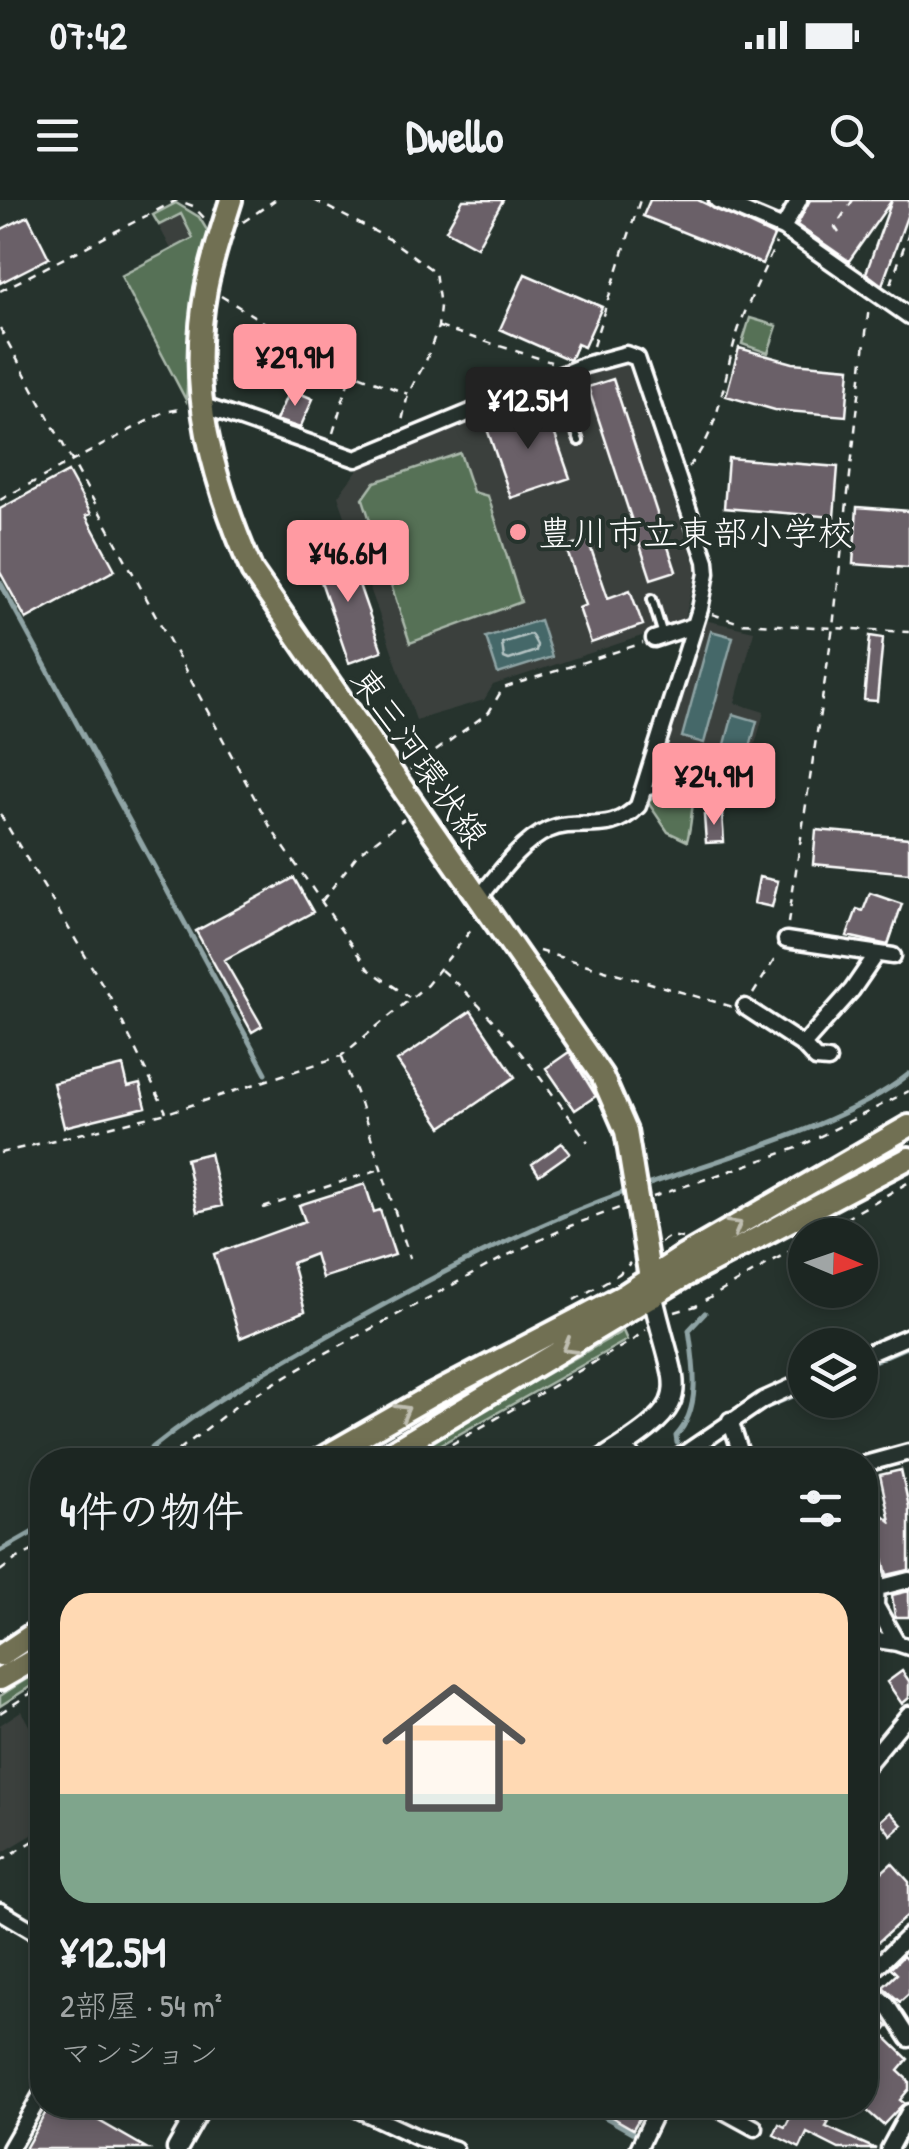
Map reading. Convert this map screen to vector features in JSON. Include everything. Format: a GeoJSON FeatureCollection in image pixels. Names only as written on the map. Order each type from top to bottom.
{"type":"FeatureCollection","features":[{"type":"Feature","properties":{"kind":"main road","name":"東三河環状線"},"geometry":{"type":"LineString","coordinates":[[231,200],[206,290],[199,357],[209,456],[226,512],[252,572],[602,1076],[626,1132],[652,1286]]}},
{"type":"Feature","properties":{"kind":"main road"},"geometry":{"type":"LineString","coordinates":[[397,1448],[909,1126]]}},
{"type":"Feature","properties":{"kind":"main road"},"geometry":{"type":"LineString","coordinates":[[340,1448],[429,1396],[624,1295],[687,1274],[909,1158]]}},
{"type":"Feature","properties":{"kind":"main road"},"geometry":{"type":"LineString","coordinates":[[0,1656],[30,1636]]}},
{"type":"Feature","properties":{"kind":"main road"},"geometry":{"type":"LineString","coordinates":[[0,1680],[30,1662]]}},
{"type":"Feature","properties":{"kind":"street"},"geometry":{"type":"LineString","coordinates":[[717,200],[782,228],[909,316]]}},
{"type":"Feature","properties":{"kind":"street"},"geometry":{"type":"LineString","coordinates":[[782,228],[799,200]]}},
{"type":"Feature","properties":{"kind":"street"},"geometry":{"type":"LineString","coordinates":[[201,405],[356,459],[580,368],[626,354],[637,358],[706,561],[700,609],[644,793],[632,813],[615,823],[546,831],[530,842],[483,904]]}},
{"type":"Feature","properties":{"kind":"street"},"geometry":{"type":"LineString","coordinates":[[658,637],[694,626]]}},
{"type":"Feature","properties":{"kind":"street"},"geometry":{"type":"LineString","coordinates":[[786,940],[892,956]]}},
{"type":"Feature","properties":{"kind":"street"},"geometry":{"type":"LineString","coordinates":[[803,1044],[852,990],[876,955]]}},
{"type":"Feature","properties":{"kind":"street"},"geometry":{"type":"LineString","coordinates":[[745,1007],[803,1044],[816,1059],[828,1060]]}},
{"type":"Feature","properties":{"kind":"street"},"geometry":{"type":"LineString","coordinates":[[635,1448],[665,1416],[672,1401],[673,1364],[652,1286]]}},
{"type":"Feature","properties":{"kind":"street"},"geometry":{"type":"LineString","coordinates":[[878,1349],[909,1336]]}},
{"type":"Feature","properties":{"kind":"street"},"geometry":{"type":"LineString","coordinates":[[692,1448],[730,1420],[788,1389]]}},
{"type":"Feature","properties":{"kind":"street"},"geometry":{"type":"LineString","coordinates":[[730,1420],[740,1448]]}},
{"type":"Feature","properties":{"kind":"street"},"geometry":{"type":"LineString","coordinates":[[878,1460],[909,1452]]}},
{"type":"Feature","properties":{"kind":"street"},"geometry":{"type":"LineString","coordinates":[[878,1588],[909,1580]]}},
{"type":"Feature","properties":{"kind":"street"},"geometry":{"type":"LineString","coordinates":[[878,1616],[903,1645]]}},
{"type":"Feature","properties":{"kind":"street"},"geometry":{"type":"LineString","coordinates":[[878,1640],[903,1645]]}},
{"type":"Feature","properties":{"kind":"street"},"geometry":{"type":"LineString","coordinates":[[878,1751],[909,1714]]}},
{"type":"Feature","properties":{"kind":"street"},"geometry":{"type":"LineString","coordinates":[[0,1912],[30,1929]]}},
{"type":"Feature","properties":{"kind":"street"},"geometry":{"type":"LineString","coordinates":[[878,1968],[909,1935]]}},
{"type":"Feature","properties":{"kind":"street"},"geometry":{"type":"LineString","coordinates":[[878,1996],[909,2039]]}},
{"type":"Feature","properties":{"kind":"street"},"geometry":{"type":"LineString","coordinates":[[889,2149],[909,2112]]}},
{"type":"Feature","properties":{"kind":"street"},"geometry":{"type":"LineString","coordinates":[[10,2149],[30,2115]]}},
{"type":"Feature","properties":{"kind":"street"},"geometry":{"type":"LineString","coordinates":[[178,2149],[195,2118]]}},
{"type":"Feature","properties":{"kind":"street"},"geometry":{"type":"LineString","coordinates":[[371,2118],[418,2144],[455,2149]]}},
{"type":"Feature","properties":{"kind":"street"},"geometry":{"type":"LineString","coordinates":[[638,2149],[653,2118]]}},
{"type":"Feature","properties":{"kind":"street"},"geometry":{"type":"LineString","coordinates":[[737,2118],[755,2128]]}},
{"type":"Feature","properties":{"kind":"lane"},"geometry":{"type":"LineString","coordinates":[[556,378],[578,440]]}},
{"type":"Feature","properties":{"kind":"lane"},"geometry":{"type":"LineString","coordinates":[[652,599],[658,637]]}},
{"type":"Feature","properties":{"kind":"lane"},"geometry":{"type":"LineString","coordinates":[[644,793],[682,782],[706,782]]}},
{"type":"Feature","properties":{"kind":"path"},"geometry":{"type":"LineString","coordinates":[[0,291],[177,200],[194,206],[220,236],[275,200]]}},
{"type":"Feature","properties":{"kind":"path"},"geometry":{"type":"LineString","coordinates":[[314,200],[391,240],[435,272],[440,306],[438,326],[426,361],[408,394],[394,444]]}},
{"type":"Feature","properties":{"kind":"path"},"geometry":{"type":"LineString","coordinates":[[438,326],[580,368],[604,317],[615,269],[640,200]]}},
{"type":"Feature","properties":{"kind":"path"},"geometry":{"type":"LineString","coordinates":[[839,233],[834,227],[852,200]]}},
{"type":"Feature","properties":{"kind":"path"},"geometry":{"type":"LineString","coordinates":[[679,482],[700,454],[712,426],[737,334],[782,228]]}},
{"type":"Feature","properties":{"kind":"path"},"geometry":{"type":"LineString","coordinates":[[886,300],[909,232]]}},
{"type":"Feature","properties":{"kind":"path"},"geometry":{"type":"LineString","coordinates":[[206,290],[351,372],[408,394]]}},
{"type":"Feature","properties":{"kind":"path"},"geometry":{"type":"LineString","coordinates":[[517,953],[530,949],[736,1008],[745,1007],[786,940],[833,628],[870,290]]}},
{"type":"Feature","properties":{"kind":"path"},"geometry":{"type":"LineString","coordinates":[[0,328],[272,830],[368,969],[409,997]]}},
{"type":"Feature","properties":{"kind":"path"},"geometry":{"type":"LineString","coordinates":[[328,448],[351,372]]}},
{"type":"Feature","properties":{"kind":"path"},"geometry":{"type":"LineString","coordinates":[[0,500],[164,412],[201,405]]}},
{"type":"Feature","properties":{"kind":"path"},"geometry":{"type":"LineString","coordinates":[[700,609],[740,623],[909,632]]}},
{"type":"Feature","properties":{"kind":"path"},"geometry":{"type":"LineString","coordinates":[[396,780],[489,712],[504,688],[658,637]]}},
{"type":"Feature","properties":{"kind":"path"},"geometry":{"type":"LineString","coordinates":[[322,901],[358,854],[416,808]]}},
{"type":"Feature","properties":{"kind":"path"},"geometry":{"type":"LineString","coordinates":[[0,814],[110,997],[166,1113]]}},
{"type":"Feature","properties":{"kind":"path"},"geometry":{"type":"LineString","coordinates":[[0,1153],[166,1113],[341,1056],[427,985],[483,904]]}},
{"type":"Feature","properties":{"kind":"path"},"geometry":{"type":"LineString","coordinates":[[440,969],[474,997],[506,1034],[588,1142]]}},
{"type":"Feature","properties":{"kind":"path"},"geometry":{"type":"LineString","coordinates":[[341,1056],[410,1258]]}},
{"type":"Feature","properties":{"kind":"path"},"geometry":{"type":"LineString","coordinates":[[182,1448],[236,1406],[315,1359],[636,1190],[797,1148],[909,1092]]}},
{"type":"Feature","properties":{"kind":"path"},"geometry":{"type":"LineString","coordinates":[[263,1208],[381,1169]]}},
{"type":"Feature","properties":{"kind":"path"},"geometry":{"type":"LineString","coordinates":[[847,1218],[909,1182]]}},
{"type":"Feature","properties":{"kind":"path"},"geometry":{"type":"LineString","coordinates":[[568,1304],[619,1274],[670,1236],[686,1238]]}},
{"type":"Feature","properties":{"kind":"path"},"geometry":{"type":"LineString","coordinates":[[445,1448],[633,1340],[659,1321],[696,1306],[788,1252]]}},
{"type":"Feature","properties":{"kind":"path"},"geometry":{"type":"LineString","coordinates":[[0,1572],[30,1552]]}},
{"type":"Feature","properties":{"kind":"path"},"geometry":{"type":"LineString","coordinates":[[0,1713],[30,1694]]}},
{"type":"Feature","properties":{"kind":"path"},"geometry":{"type":"LineString","coordinates":[[0,1861],[30,1843]]}},
{"type":"Feature","properties":{"kind":"shaded area"},"geometry":{"type":"Polygon","coordinates":[[[181,214],[193,237],[171,249],[159,226],[181,214]]]}},
{"type":"Feature","properties":{"kind":"shaded area","name":"豊川市立東部小学校"},"geometry":{"type":"Polygon","coordinates":[[[626,360],[697,569],[684,622],[493,685],[484,700],[416,720],[338,496],[362,464],[626,360]]]}},
{"type":"Feature","properties":{"kind":"shaded area"},"geometry":{"type":"Polygon","coordinates":[[[704,620],[754,631],[735,703],[764,712],[746,778],[663,756],[704,620]]]}},
{"type":"Feature","properties":{"kind":"shaded area"},"geometry":{"type":"Polygon","coordinates":[[[21,1711],[30,1727],[30,1836],[0,1854],[0,1725],[21,1711]]]}},
{"type":"Feature","properties":{"kind":"green space"},"geometry":{"type":"Polygon","coordinates":[[[176,203],[199,217],[210,235],[194,302],[186,400],[121,276],[193,238],[181,214],[159,225],[153,215],[176,203]]]}},
{"type":"Feature","properties":{"kind":"green space"},"geometry":{"type":"Polygon","coordinates":[[[750,318],[777,326],[768,353],[742,344],[750,318]]]}},
{"type":"Feature","properties":{"kind":"green space"},"geometry":{"type":"Polygon","coordinates":[[[460,453],[473,492],[488,496],[521,602],[410,643],[363,499],[375,482],[460,453]]]}},
{"type":"Feature","properties":{"kind":"green space"},"geometry":{"type":"Polygon","coordinates":[[[663,756],[706,768],[703,774],[657,774],[663,756]]]}},
{"type":"Feature","properties":{"kind":"green space"},"geometry":{"type":"Polygon","coordinates":[[[697,787],[687,841],[668,832],[647,801],[697,787]]]}},
{"type":"Feature","properties":{"kind":"green space"},"geometry":{"type":"Polygon","coordinates":[[[623,1331],[627,1340],[434,1448],[415,1448],[623,1331]]]}},
{"type":"Feature","properties":{"kind":"green space"},"geometry":{"type":"Polygon","coordinates":[[[30,1677],[30,1687],[0,1706],[0,1696],[30,1677]]]}},
{"type":"Feature","properties":{"kind":"water"},"geometry":{"type":"Polygon","coordinates":[[[540,620],[552,657],[498,674],[486,637],[540,620]]]}},
{"type":"Feature","properties":{"kind":"water"},"geometry":{"type":"Polygon","coordinates":[[[711,631],[733,637],[704,743],[682,737],[711,631]]]}},
{"type":"Feature","properties":{"kind":"water"},"geometry":{"type":"Polygon","coordinates":[[[733,714],[757,721],[747,758],[723,752],[733,714]]]}},
{"type":"Feature","properties":{"kind":"building"},"geometry":{"type":"Polygon","coordinates":[[[463,200],[503,200],[477,247],[446,230],[463,200]]]}},
{"type":"Feature","properties":{"kind":"building"},"geometry":{"type":"Polygon","coordinates":[[[650,200],[698,200],[774,236],[762,264],[643,216],[650,200]]]}},
{"type":"Feature","properties":{"kind":"building"},"geometry":{"type":"Polygon","coordinates":[[[810,200],[892,200],[849,261],[797,225],[810,200]]]}},
{"type":"Feature","properties":{"kind":"building"},"geometry":{"type":"Polygon","coordinates":[[[892,200],[909,200],[909,211],[882,285],[866,273],[892,200]]]}},
{"type":"Feature","properties":{"kind":"building"},"geometry":{"type":"Polygon","coordinates":[[[28,216],[49,258],[0,283],[0,230],[28,216]]]}},
{"type":"Feature","properties":{"kind":"building"},"geometry":{"type":"Polygon","coordinates":[[[525,274],[602,307],[584,347],[577,344],[570,360],[500,329],[525,274]]]}},
{"type":"Feature","properties":{"kind":"building"},"geometry":{"type":"Polygon","coordinates":[[[739,348],[793,363],[850,368],[846,416],[775,410],[726,396],[739,348]]]}},
{"type":"Feature","properties":{"kind":"building"},"geometry":{"type":"Polygon","coordinates":[[[613,379],[676,571],[651,579],[588,387],[613,379]]]}},
{"type":"Feature","properties":{"kind":"building"},"geometry":{"type":"Polygon","coordinates":[[[290,389],[313,399],[300,428],[276,420],[290,389]]]}},
{"type":"Feature","properties":{"kind":"building"},"geometry":{"type":"Polygon","coordinates":[[[545,406],[570,478],[511,498],[486,426],[545,406]]]}},
{"type":"Feature","properties":{"kind":"building"},"geometry":{"type":"Polygon","coordinates":[[[728,458],[838,467],[834,517],[724,508],[728,458]]]}},
{"type":"Feature","properties":{"kind":"building"},"geometry":{"type":"Polygon","coordinates":[[[68,472],[115,570],[26,619],[0,572],[0,509],[68,472]]]}},
{"type":"Feature","properties":{"kind":"building"},"geometry":{"type":"Polygon","coordinates":[[[857,507],[909,511],[909,568],[853,564],[857,507]]]}},
{"type":"Feature","properties":{"kind":"building"},"geometry":{"type":"Polygon","coordinates":[[[588,540],[608,598],[630,590],[643,625],[591,643],[579,608],[586,605],[566,548],[588,540]]]}},
{"type":"Feature","properties":{"kind":"building"},"geometry":{"type":"Polygon","coordinates":[[[346,547],[382,651],[349,663],[313,558],[346,547]]]}},
{"type":"Feature","properties":{"kind":"building"},"geometry":{"type":"Polygon","coordinates":[[[870,636],[883,638],[877,701],[864,700],[870,636]]]}},
{"type":"Feature","properties":{"kind":"building"},"geometry":{"type":"Polygon","coordinates":[[[722,813],[724,842],[706,843],[704,815],[722,813]]]}},
{"type":"Feature","properties":{"kind":"building"},"geometry":{"type":"Polygon","coordinates":[[[816,830],[909,838],[909,873],[813,864],[816,830]]]}},
{"type":"Feature","properties":{"kind":"building"},"geometry":{"type":"Polygon","coordinates":[[[759,877],[778,881],[772,907],[754,903],[759,877]]]}},
{"type":"Feature","properties":{"kind":"building"},"geometry":{"type":"Polygon","coordinates":[[[294,878],[313,912],[224,960],[262,1026],[252,1032],[196,931],[294,878]]]}},
{"type":"Feature","properties":{"kind":"building"},"geometry":{"type":"Polygon","coordinates":[[[870,893],[902,904],[888,945],[847,936],[857,909],[863,911],[870,893]]]}},
{"type":"Feature","properties":{"kind":"building"},"geometry":{"type":"Polygon","coordinates":[[[471,1011],[515,1077],[442,1127],[397,1061],[471,1011]]]}},
{"type":"Feature","properties":{"kind":"building"},"geometry":{"type":"Polygon","coordinates":[[[569,1052],[596,1096],[575,1110],[546,1068],[569,1052]]]}},
{"type":"Feature","properties":{"kind":"building"},"geometry":{"type":"Polygon","coordinates":[[[123,1066],[128,1087],[140,1084],[146,1107],[64,1127],[53,1083],[123,1066]]]}},
{"type":"Feature","properties":{"kind":"building"},"geometry":{"type":"Polygon","coordinates":[[[562,1143],[570,1153],[539,1175],[532,1164],[562,1143]]]}},
{"type":"Feature","properties":{"kind":"building"},"geometry":{"type":"Polygon","coordinates":[[[210,1153],[222,1206],[197,1212],[186,1159],[210,1153]]]}},
{"type":"Feature","properties":{"kind":"building"},"geometry":{"type":"Polygon","coordinates":[[[365,1184],[374,1212],[380,1210],[395,1255],[322,1278],[315,1254],[292,1263],[305,1311],[240,1338],[214,1254],[305,1221],[299,1205],[365,1184]]]}},
{"type":"Feature","properties":{"kind":"building"},"geometry":{"type":"Polygon","coordinates":[[[901,1470],[909,1507],[909,1570],[887,1575],[878,1538],[878,1511],[890,1521],[880,1475],[901,1470]]]}},
{"type":"Feature","properties":{"kind":"building"},"geometry":{"type":"Polygon","coordinates":[[[909,1591],[909,1617],[895,1617],[892,1595],[909,1591]]]}},
{"type":"Feature","properties":{"kind":"building"},"geometry":{"type":"Polygon","coordinates":[[[902,1671],[909,1681],[909,1698],[902,1704],[887,1682],[902,1671]]]}},
{"type":"Feature","properties":{"kind":"building"},"geometry":{"type":"Polygon","coordinates":[[[890,1812],[902,1825],[891,1835],[880,1821],[890,1812]]]}},
{"type":"Feature","properties":{"kind":"building"},"geometry":{"type":"Polygon","coordinates":[[[892,1863],[909,1882],[909,1914],[878,1942],[878,1875],[892,1863]]]}},
{"type":"Feature","properties":{"kind":"building"},"geometry":{"type":"Polygon","coordinates":[[[903,1956],[909,1962],[909,1994],[900,2002],[883,1987],[897,1974],[891,1968],[903,1956]]]}},
{"type":"Feature","properties":{"kind":"building"},"geometry":{"type":"Polygon","coordinates":[[[878,2017],[888,2027],[882,2034],[908,2059],[898,2071],[909,2081],[909,2089],[900,2100],[904,2103],[883,2125],[875,2118],[878,2017]]]}},
{"type":"Feature","properties":{"kind":"building"},"geometry":{"type":"Polygon","coordinates":[[[43,2118],[94,2118],[148,2149],[25,2149],[43,2118]]]}},
{"type":"Feature","properties":{"kind":"building"},"geometry":{"type":"Polygon","coordinates":[[[614,2118],[639,2118],[633,2129],[614,2118]]]}},
{"type":"Feature","properties":{"kind":"building"},"geometry":{"type":"Polygon","coordinates":[[[790,2118],[821,2118],[829,2122],[826,2127],[876,2149],[839,2149],[807,2133],[800,2148],[774,2135],[779,2124],[785,2127],[790,2118]]]}},
{"type":"Feature","properties":{"kind":"waterway"},"geometry":{"type":"LineString","coordinates":[[0,582],[266,1073]]}},
{"type":"Feature","properties":{"kind":"waterway"},"geometry":{"type":"LineString","coordinates":[[641,1187],[817,1125],[883,1092],[909,1074]]}},
{"type":"Feature","properties":{"kind":"waterway"},"geometry":{"type":"LineString","coordinates":[[153,1448],[227,1395],[397,1297],[511,1239],[630,1190]]}},
{"type":"Feature","properties":{"kind":"waterway"},"geometry":{"type":"LineString","coordinates":[[677,1443],[676,1436],[693,1400],[689,1330],[705,1313]]}},
{"type":"Feature","properties":{"kind":"waterway"},"geometry":{"type":"LineString","coordinates":[[878,1359],[909,1346]]}},
{"type":"Feature","properties":{"kind":"waterway"},"geometry":{"type":"LineString","coordinates":[[758,1411],[788,1398]]}},
{"type":"Feature","properties":{"kind":"waterway"},"geometry":{"type":"LineString","coordinates":[[0,1551],[30,1534]]}},
{"type":"Feature","properties":{"kind":"waterway"},"geometry":{"type":"LineString","coordinates":[[607,2118],[637,2135]]}},
{"type":"Feature","properties":{"kind":"place","name":"豊川市立東部小学校"},"geometry":{"type":"Point","coordinates":[518,532]}}]}
